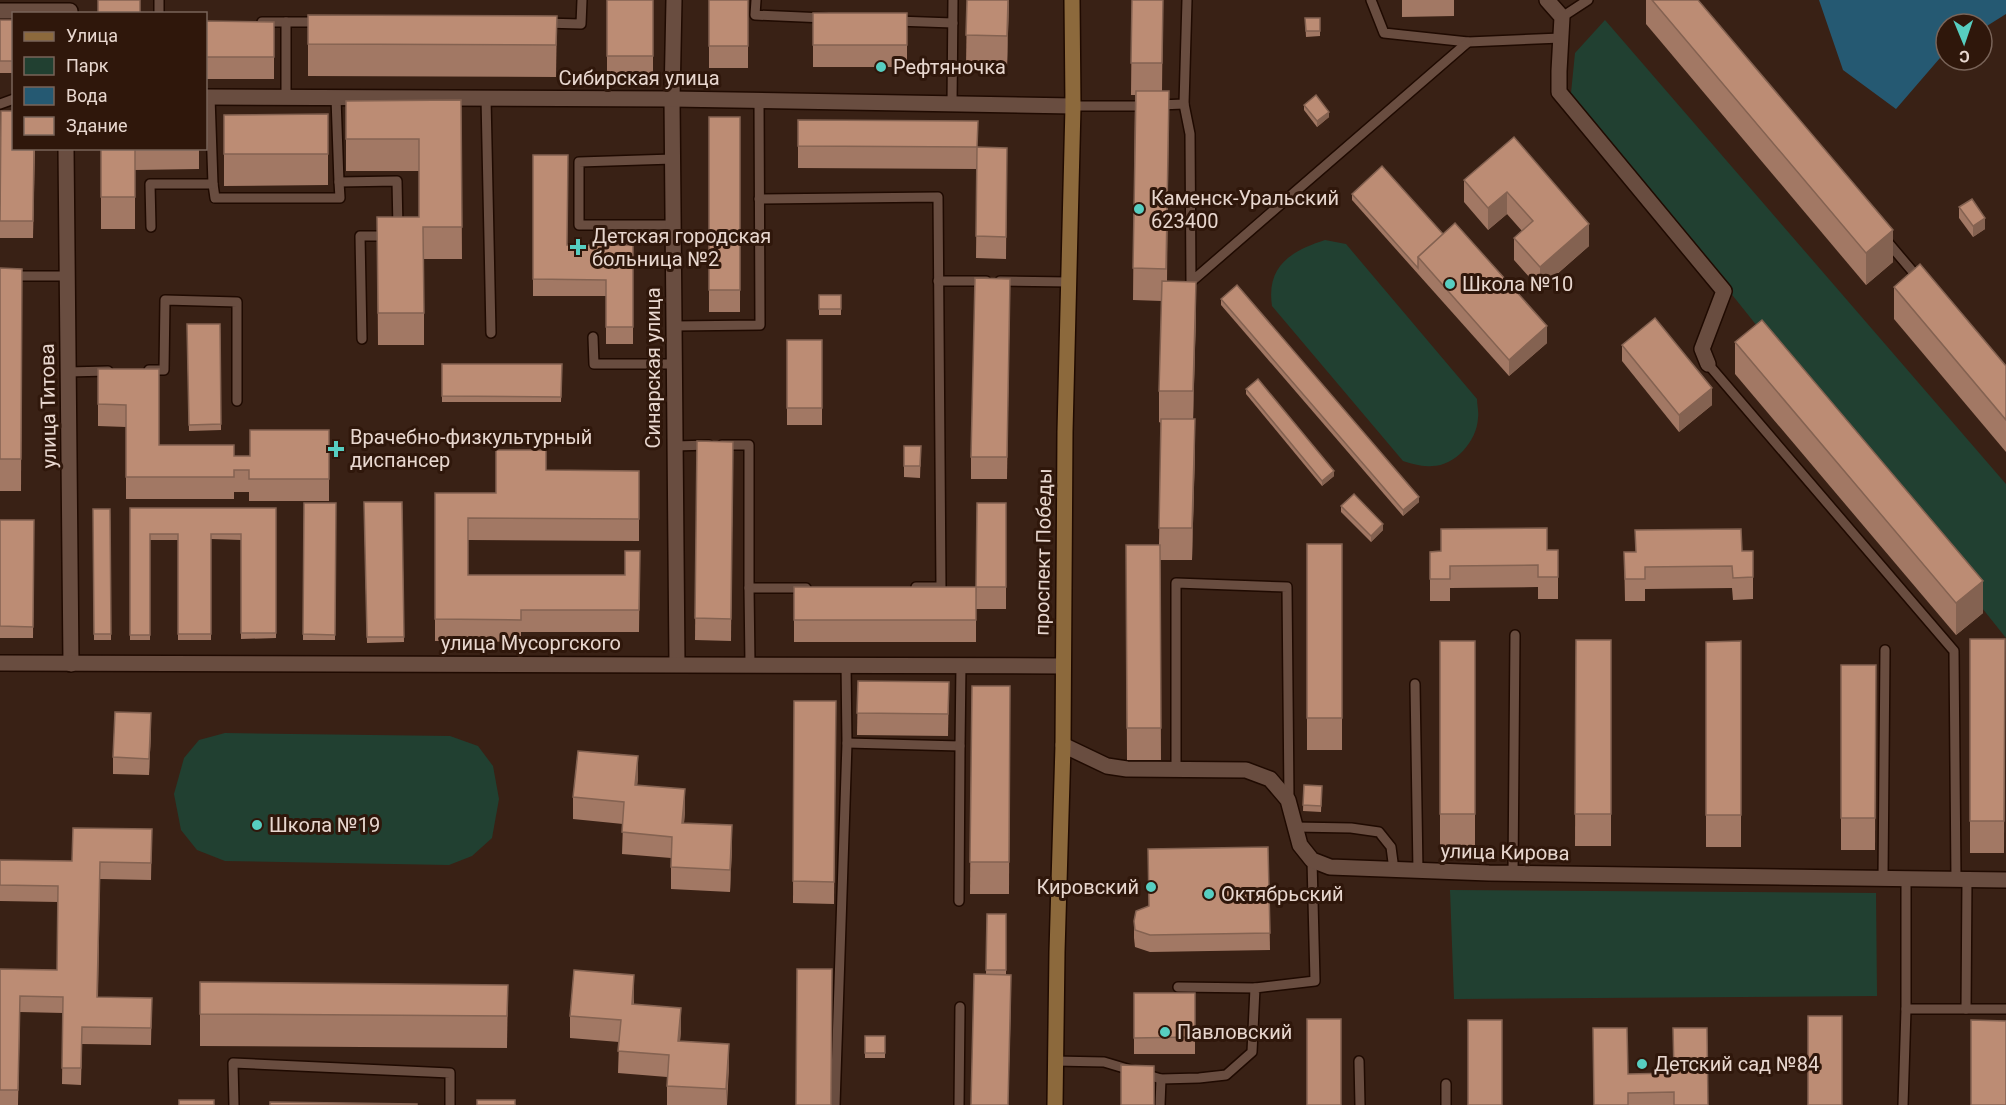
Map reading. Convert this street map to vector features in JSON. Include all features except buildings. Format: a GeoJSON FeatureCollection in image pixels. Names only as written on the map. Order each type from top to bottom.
{"type":"FeatureCollection","features":[{"type":"Feature","properties":{"kind":"main road","name":"проспект Победы"},"geometry":{"type":"LineString","coordinates":[[1055,1105],[1073,106],[1072,0]]}},
{"type":"Feature","properties":{"kind":"street","name":"Синарская улица"},"geometry":{"type":"LineString","coordinates":[[674,0],[672,99],[677,664]]}},
{"type":"Feature","properties":{"kind":"street"},"geometry":{"type":"LineString","coordinates":[[1547,0],[1562,17],[1558,71],[1559,92],[1724,291],[1702,349],[1708,364]]}},
{"type":"Feature","properties":{"kind":"street"},"geometry":{"type":"LineString","coordinates":[[0,11],[70,8]]}},
{"type":"Feature","properties":{"kind":"street","name":"Сибирская улица"},"geometry":{"type":"LineString","coordinates":[[208,97],[672,99],[1073,106]]}},
{"type":"Feature","properties":{"kind":"street","name":"улица Титова"},"geometry":{"type":"LineString","coordinates":[[66,150],[71,664]]}},
{"type":"Feature","properties":{"kind":"street","name":"улица Мусоргского"},"geometry":{"type":"LineString","coordinates":[[0,663],[1063,666]]}},
{"type":"Feature","properties":{"kind":"street"},"geometry":{"type":"LineString","coordinates":[[1063,745],[1107,766],[1127,769],[1246,770],[1270,779],[1288,800],[1300,845],[1312,860]]}},
{"type":"Feature","properties":{"kind":"street","name":"улица Кирова"},"geometry":{"type":"LineString","coordinates":[[1312,860],[1330,867],[1513,874],[2006,880]]}},
{"type":"Feature","properties":{"kind":"lane"},"geometry":{"type":"LineString","coordinates":[[534,23],[581,24],[582,0]]}},
{"type":"Feature","properties":{"kind":"lane"},"geometry":{"type":"LineString","coordinates":[[756,0],[756,15],[837,18]]}},
{"type":"Feature","properties":{"kind":"lane"},"geometry":{"type":"LineString","coordinates":[[952,104],[953,0]]}},
{"type":"Feature","properties":{"kind":"lane"},"geometry":{"type":"LineString","coordinates":[[1187,0],[1184,104],[1190,134],[1191,282],[1468,42]]}},
{"type":"Feature","properties":{"kind":"lane"},"geometry":{"type":"LineString","coordinates":[[1371,0],[1384,33],[1468,42],[1561,38]]}},
{"type":"Feature","properties":{"kind":"lane"},"geometry":{"type":"LineString","coordinates":[[1562,17],[1588,0]]}},
{"type":"Feature","properties":{"kind":"lane"},"geometry":{"type":"LineString","coordinates":[[883,20],[952,23]]}},
{"type":"Feature","properties":{"kind":"lane"},"geometry":{"type":"LineString","coordinates":[[252,22],[333,22]]}},
{"type":"Feature","properties":{"kind":"lane"},"geometry":{"type":"LineString","coordinates":[[286,22],[286,97]]}},
{"type":"Feature","properties":{"kind":"lane"},"geometry":{"type":"LineString","coordinates":[[208,97],[215,198],[340,198],[336,98]]}},
{"type":"Feature","properties":{"kind":"lane"},"geometry":{"type":"LineString","coordinates":[[486,98],[491,333]]}},
{"type":"Feature","properties":{"kind":"lane"},"geometry":{"type":"LineString","coordinates":[[674,326],[760,326],[759,100]]}},
{"type":"Feature","properties":{"kind":"lane"},"geometry":{"type":"LineString","coordinates":[[1073,106],[1184,104]]}},
{"type":"Feature","properties":{"kind":"lane"},"geometry":{"type":"LineString","coordinates":[[673,159],[579,162],[579,225],[673,225]]}},
{"type":"Feature","properties":{"kind":"lane"},"geometry":{"type":"LineString","coordinates":[[339,182],[397,181],[398,235],[360,236],[362,339]]}},
{"type":"Feature","properties":{"kind":"lane"},"geometry":{"type":"LineString","coordinates":[[151,227],[150,184],[213,184]]}},
{"type":"Feature","properties":{"kind":"lane"},"geometry":{"type":"LineString","coordinates":[[759,199],[938,197],[941,587],[905,587]]}},
{"type":"Feature","properties":{"kind":"lane"},"geometry":{"type":"LineString","coordinates":[[1877,229],[1922,283]]}},
{"type":"Feature","properties":{"kind":"lane"},"geometry":{"type":"LineString","coordinates":[[0,276],[67,276]]}},
{"type":"Feature","properties":{"kind":"lane"},"geometry":{"type":"LineString","coordinates":[[938,281],[1069,282]]}},
{"type":"Feature","properties":{"kind":"lane"},"geometry":{"type":"LineString","coordinates":[[143,370],[164,370],[165,300],[237,302],[237,402]]}},
{"type":"Feature","properties":{"kind":"lane"},"geometry":{"type":"LineString","coordinates":[[593,337],[594,364],[674,364]]}},
{"type":"Feature","properties":{"kind":"lane"},"geometry":{"type":"LineString","coordinates":[[1708,364],[1954,651],[1966,1009]]}},
{"type":"Feature","properties":{"kind":"lane"},"geometry":{"type":"LineString","coordinates":[[68,372],[122,371]]}},
{"type":"Feature","properties":{"kind":"lane"},"geometry":{"type":"LineString","coordinates":[[675,446],[749,445],[750,664]]}},
{"type":"Feature","properties":{"kind":"lane"},"geometry":{"type":"LineString","coordinates":[[1176,770],[1176,583],[1287,586],[1289,804]]}},
{"type":"Feature","properties":{"kind":"lane"},"geometry":{"type":"LineString","coordinates":[[749,588],[821,588]]}},
{"type":"Feature","properties":{"kind":"lane"},"geometry":{"type":"LineString","coordinates":[[1513,874],[1515,635]]}},
{"type":"Feature","properties":{"kind":"lane"},"geometry":{"type":"LineString","coordinates":[[1883,878],[1885,650]]}},
{"type":"Feature","properties":{"kind":"lane"},"geometry":{"type":"LineString","coordinates":[[835,1105],[847,743],[846,664]]}},
{"type":"Feature","properties":{"kind":"lane"},"geometry":{"type":"LineString","coordinates":[[959,901],[962,664]]}},
{"type":"Feature","properties":{"kind":"lane"},"geometry":{"type":"LineString","coordinates":[[1415,684],[1418,871]]}},
{"type":"Feature","properties":{"kind":"lane"},"geometry":{"type":"LineString","coordinates":[[847,743],[960,746]]}},
{"type":"Feature","properties":{"kind":"lane"},"geometry":{"type":"LineString","coordinates":[[1295,827],[1351,828],[1379,832],[1391,847],[1394,870]]}},
{"type":"Feature","properties":{"kind":"lane"},"geometry":{"type":"LineString","coordinates":[[1178,987],[1255,988],[1315,981],[1312,860]]}},
{"type":"Feature","properties":{"kind":"lane"},"geometry":{"type":"LineString","coordinates":[[1903,1105],[1906,878]]}},
{"type":"Feature","properties":{"kind":"lane"},"geometry":{"type":"LineString","coordinates":[[1055,1061],[1104,1062],[1161,1079],[1226,1075],[1252,1052],[1255,988]]}},
{"type":"Feature","properties":{"kind":"lane"},"geometry":{"type":"LineString","coordinates":[[959,1105],[960,1007]]}},
{"type":"Feature","properties":{"kind":"lane"},"geometry":{"type":"LineString","coordinates":[[1906,1009],[2006,1009]]}},
{"type":"Feature","properties":{"kind":"lane"},"geometry":{"type":"LineString","coordinates":[[1359,1061],[1360,1105]]}},
{"type":"Feature","properties":{"kind":"lane"},"geometry":{"type":"LineString","coordinates":[[234,1105],[233,1063],[450,1073],[450,1105]]}},
{"type":"Feature","properties":{"kind":"lane"},"geometry":{"type":"LineString","coordinates":[[1160,1105],[1161,1079]]}},
{"type":"Feature","properties":{"kind":"lane"},"geometry":{"type":"LineString","coordinates":[[1446,1084],[1446,1105]]}},
{"type":"Feature","properties":{"kind":"green space"},"geometry":{"type":"Polygon","coordinates":[[[1605,20],[2006,484],[2006,638],[1571,93],[1575,53],[1605,20]]]}},
{"type":"Feature","properties":{"kind":"green space"},"geometry":{"type":"Polygon","coordinates":[[[1325,240],[1346,244],[1477,399],[1478,416],[1474,435],[1463,451],[1449,462],[1428,466],[1403,461],[1272,306],[1271,292],[1277,270],[1292,255],[1325,240]]]}},
{"type":"Feature","properties":{"kind":"green space"},"geometry":{"type":"Polygon","coordinates":[[[225,733],[450,736],[478,746],[493,766],[499,799],[492,838],[472,856],[449,865],[225,861],[197,850],[181,830],[174,794],[184,758],[199,740],[225,733]]]}},
{"type":"Feature","properties":{"kind":"green space"},"geometry":{"type":"Polygon","coordinates":[[[1450,890],[1876,893],[1877,996],[1454,999],[1450,890]]]}},
{"type":"Feature","properties":{"kind":"water"},"geometry":{"type":"Polygon","coordinates":[[[1819,0],[2006,0],[2006,14],[1994,22],[1994,12],[1934,12],[1934,65],[1896,109],[1843,70],[1819,0]]]}},
{"type":"Feature","properties":{"kind":"place","name":"Рефтяночка"},"geometry":{"type":"Point","coordinates":[881,67]}},
{"type":"Feature","properties":{"kind":"place","name":"Каменск-Уральский 623400"},"geometry":{"type":"Point","coordinates":[1139,209]}},
{"type":"Feature","properties":{"kind":"place","name":"Детская городская больница №2"},"geometry":{"type":"Point","coordinates":[578,247]}},
{"type":"Feature","properties":{"kind":"place","name":"Школа №10"},"geometry":{"type":"Point","coordinates":[1450,284]}},
{"type":"Feature","properties":{"kind":"place","name":"Врачебно-физкультурный диспансер"},"geometry":{"type":"Point","coordinates":[336,449]}},
{"type":"Feature","properties":{"kind":"place","name":"Школа №19"},"geometry":{"type":"Point","coordinates":[257,825]}},
{"type":"Feature","properties":{"kind":"place","name":"Кировский"},"geometry":{"type":"Point","coordinates":[1151,887]}},
{"type":"Feature","properties":{"kind":"place","name":"Октябрьский"},"geometry":{"type":"Point","coordinates":[1209,894]}},
{"type":"Feature","properties":{"kind":"place","name":"Павловский"},"geometry":{"type":"Point","coordinates":[1165,1032]}},
{"type":"Feature","properties":{"kind":"place","name":"Детский сад №84"},"geometry":{"type":"Point","coordinates":[1642,1064]}}]}
